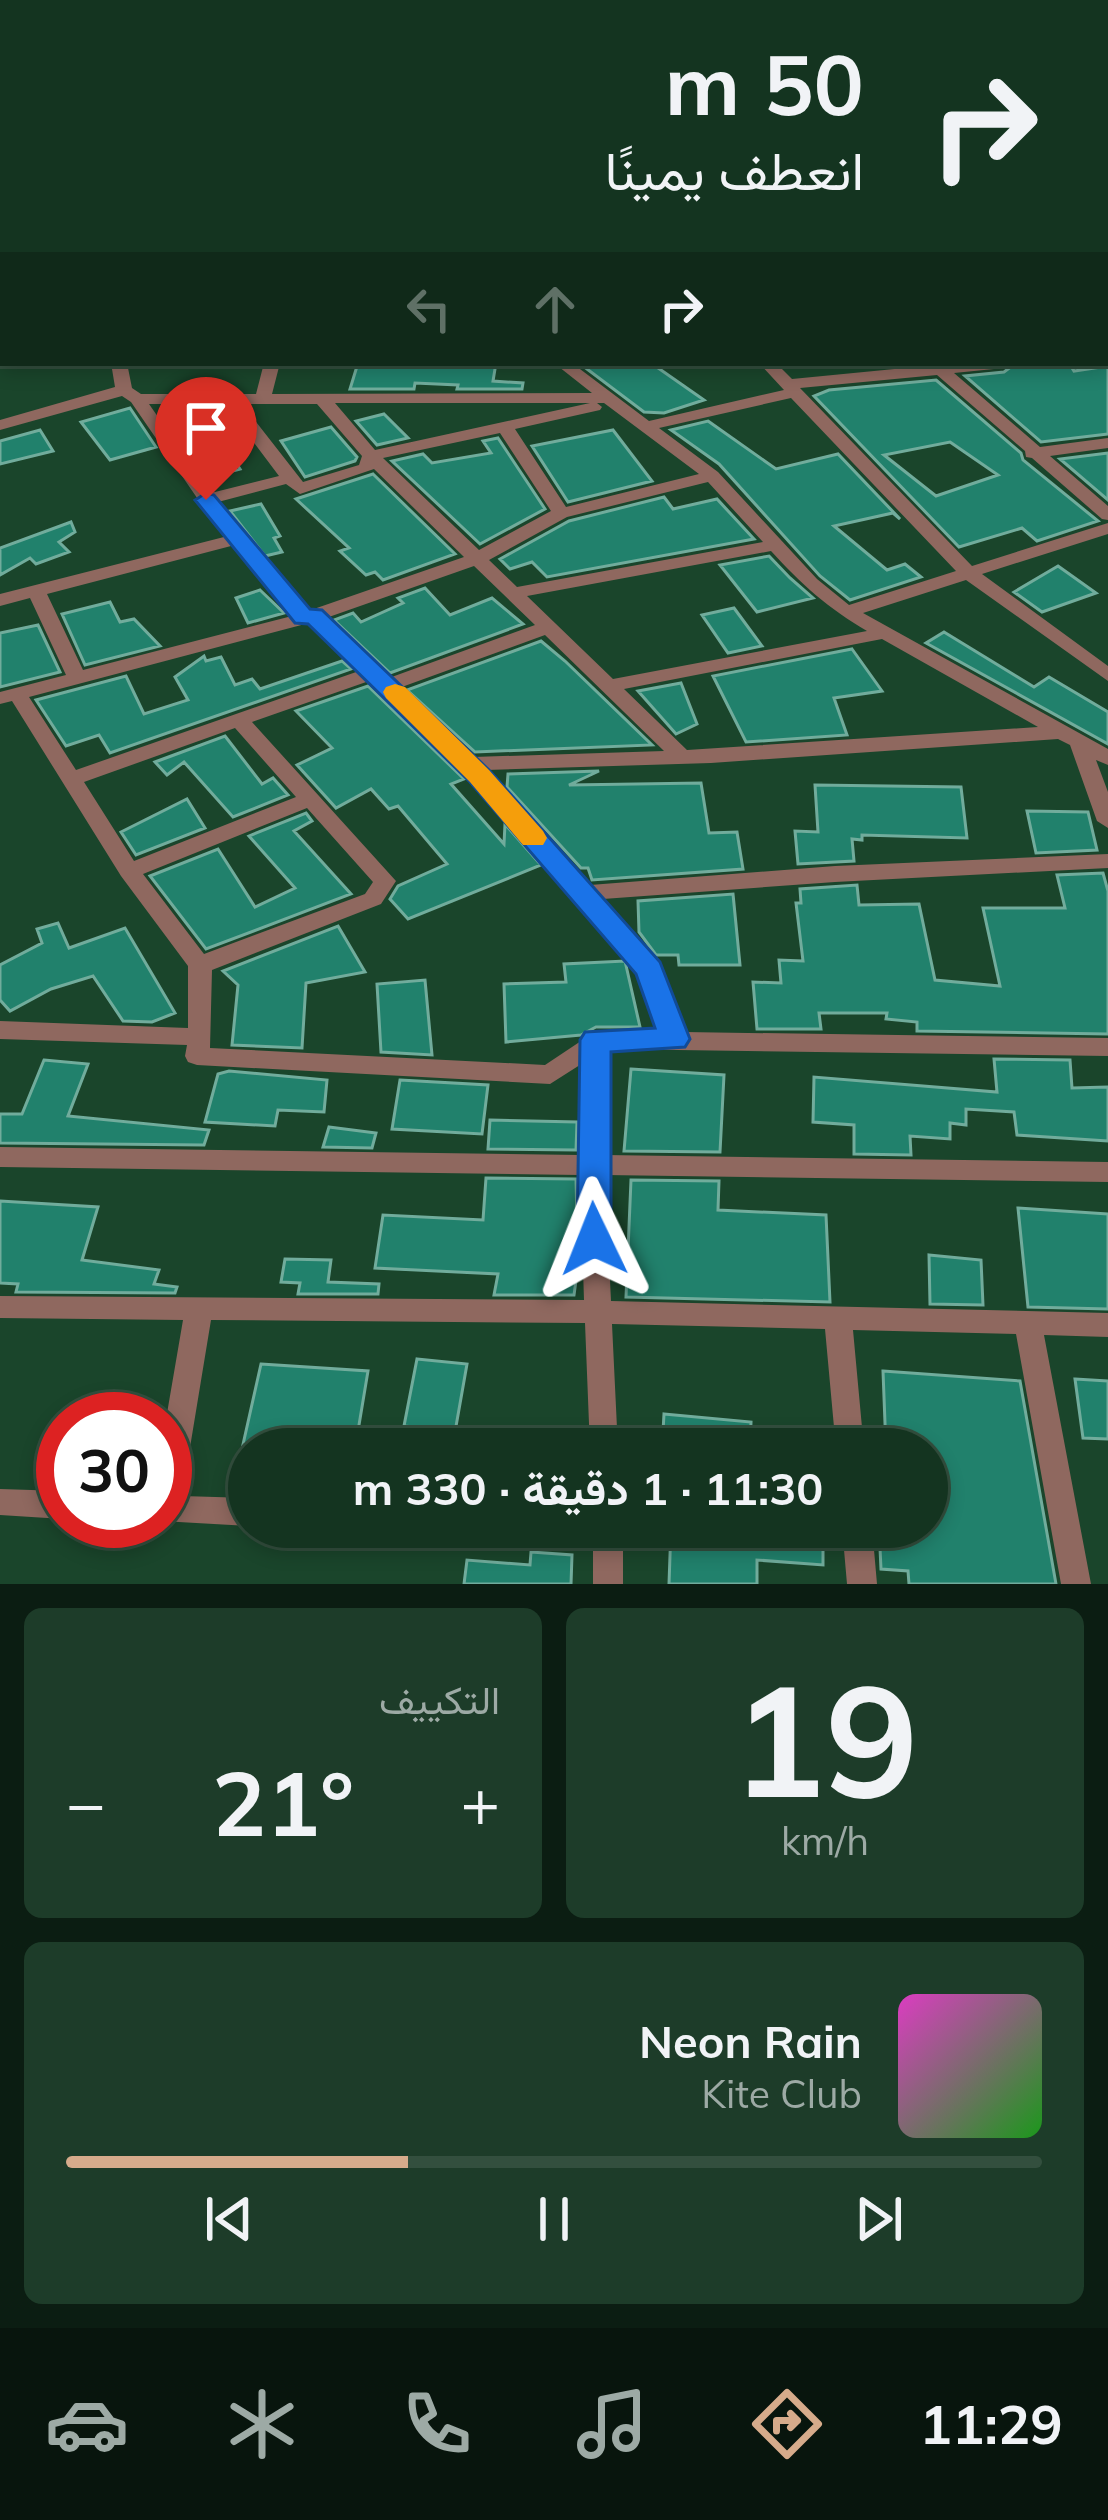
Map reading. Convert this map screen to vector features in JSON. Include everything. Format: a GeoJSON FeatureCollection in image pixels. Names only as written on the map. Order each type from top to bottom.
{"type":"FeatureCollection","features":[{"type":"Feature","properties":{"kind":"street"},"geometry":{"type":"LineString","coordinates":[[120,366],[130,394],[235,540],[309,617],[381,678],[467,764],[650,969],[674,1039]]}},
{"type":"Feature","properties":{"kind":"street"},"geometry":{"type":"LineString","coordinates":[[262,400],[271,366]]}},
{"type":"Feature","properties":{"kind":"street"},"geometry":{"type":"LineString","coordinates":[[565,366],[606,401],[712,476],[809,583],[846,612],[1108,758]]}},
{"type":"Feature","properties":{"kind":"street"},"geometry":{"type":"LineString","coordinates":[[769,366],[970,574],[1108,675]]}},
{"type":"Feature","properties":{"kind":"street"},"geometry":{"type":"LineString","coordinates":[[643,427],[788,389],[977,366]]}},
{"type":"Feature","properties":{"kind":"street"},"geometry":{"type":"LineString","coordinates":[[941,370],[1108,515]]}},
{"type":"Feature","properties":{"kind":"street"},"geometry":{"type":"LineString","coordinates":[[0,425],[130,394],[231,400],[606,401]]}},
{"type":"Feature","properties":{"kind":"street"},"geometry":{"type":"LineString","coordinates":[[231,400],[300,489],[366,468],[371,456]]}},
{"type":"Feature","properties":{"kind":"street"},"geometry":{"type":"LineString","coordinates":[[322,400],[371,456],[681,756]]}},
{"type":"Feature","properties":{"kind":"street"},"geometry":{"type":"LineString","coordinates":[[371,456],[606,401]]}},
{"type":"Feature","properties":{"kind":"street"},"geometry":{"type":"LineString","coordinates":[[504,426],[561,513]]}},
{"type":"Feature","properties":{"kind":"street"},"geometry":{"type":"LineString","coordinates":[[1032,453],[1108,443]]}},
{"type":"Feature","properties":{"kind":"street"},"geometry":{"type":"LineString","coordinates":[[712,476],[561,513],[478,558],[309,617],[9,696],[72,778],[129,871],[200,965],[197,1057],[550,1075],[596,1040],[1108,1047]]}},
{"type":"Feature","properties":{"kind":"street"},"geometry":{"type":"LineString","coordinates":[[206,500],[290,478]]}},
{"type":"Feature","properties":{"kind":"street"},"geometry":{"type":"LineString","coordinates":[[846,612],[1108,528]]}},
{"type":"Feature","properties":{"kind":"street"},"geometry":{"type":"LineString","coordinates":[[0,600],[235,540]]}},
{"type":"Feature","properties":{"kind":"street"},"geometry":{"type":"LineString","coordinates":[[513,593],[777,545]]}},
{"type":"Feature","properties":{"kind":"street"},"geometry":{"type":"LineString","coordinates":[[36,591],[77,678]]}},
{"type":"Feature","properties":{"kind":"street"},"geometry":{"type":"LineString","coordinates":[[72,778],[548,626]]}},
{"type":"Feature","properties":{"kind":"street"},"geometry":{"type":"LineString","coordinates":[[608,686],[885,634]]}},
{"type":"Feature","properties":{"kind":"street"},"geometry":{"type":"LineString","coordinates":[[200,965],[373,899],[385,881],[239,721]]}},
{"type":"Feature","properties":{"kind":"street"},"geometry":{"type":"LineString","coordinates":[[467,764],[1070,737]]}},
{"type":"Feature","properties":{"kind":"street"},"geometry":{"type":"LineString","coordinates":[[1070,737],[1108,821]]}},
{"type":"Feature","properties":{"kind":"street"},"geometry":{"type":"LineString","coordinates":[[129,871],[310,799]]}},
{"type":"Feature","properties":{"kind":"street"},"geometry":{"type":"LineString","coordinates":[[582,893],[835,874],[1108,861]]}},
{"type":"Feature","properties":{"kind":"street"},"geometry":{"type":"LineString","coordinates":[[0,1030],[200,1037]]}},
{"type":"Feature","properties":{"kind":"street"},"geometry":{"type":"LineString","coordinates":[[596,1040],[592,1166],[603,1428]]}},
{"type":"Feature","properties":{"kind":"street"},"geometry":{"type":"LineString","coordinates":[[0,1157],[1108,1172]]}},
{"type":"Feature","properties":{"kind":"street"},"geometry":{"type":"LineString","coordinates":[[0,1307],[597,1312],[1108,1325]]}},
{"type":"Feature","properties":{"kind":"street"},"geometry":{"type":"LineString","coordinates":[[199,1309],[165,1509],[228,1511]]}},
{"type":"Feature","properties":{"kind":"street"},"geometry":{"type":"LineString","coordinates":[[838,1318],[848,1428]]}},
{"type":"Feature","properties":{"kind":"street"},"geometry":{"type":"LineString","coordinates":[[1028,1323],[1076,1584]]}},
{"type":"Feature","properties":{"kind":"street"},"geometry":{"type":"LineString","coordinates":[[0,1502],[36,1503]]}},
{"type":"Feature","properties":{"kind":"street"},"geometry":{"type":"LineString","coordinates":[[608,1548],[608,1584]]}},
{"type":"Feature","properties":{"kind":"street"},"geometry":{"type":"LineString","coordinates":[[859,1548],[862,1584]]}},
{"type":"Feature","properties":{"kind":"building"},"geometry":{"type":"Polygon","coordinates":[[[357,366],[496,366],[493,381],[523,383],[522,389],[457,389],[458,385],[415,383],[414,389],[350,389],[357,366]]]}},
{"type":"Feature","properties":{"kind":"building"},"geometry":{"type":"Polygon","coordinates":[[[583,366],[655,366],[704,400],[664,413],[644,412],[583,366]]]}},
{"type":"Feature","properties":{"kind":"building"},"geometry":{"type":"Polygon","coordinates":[[[1012,366],[1071,366],[1074,371],[1108,366],[1108,434],[1041,442],[965,376],[1004,372],[1012,366]]]}},
{"type":"Feature","properties":{"kind":"building"},"geometry":{"type":"Polygon","coordinates":[[[936,380],[1098,521],[1037,541],[1022,528],[959,547],[814,396],[829,390],[936,380]],[[950,442],[884,455],[936,496],[998,475],[950,442]]]}},
{"type":"Feature","properties":{"kind":"building"},"geometry":{"type":"Polygon","coordinates":[[[130,408],[156,447],[110,460],[81,422],[130,408]]]}},
{"type":"Feature","properties":{"kind":"building"},"geometry":{"type":"Polygon","coordinates":[[[205,412],[240,469],[206,478],[168,423],[205,412]]]}},
{"type":"Feature","properties":{"kind":"building"},"geometry":{"type":"Polygon","coordinates":[[[384,414],[408,438],[377,445],[356,421],[384,414]]]}},
{"type":"Feature","properties":{"kind":"building"},"geometry":{"type":"Polygon","coordinates":[[[708,421],[776,469],[838,454],[900,519],[893,513],[834,526],[887,570],[905,564],[921,577],[850,600],[820,576],[719,464],[671,430],[708,421]]]}},
{"type":"Feature","properties":{"kind":"building"},"geometry":{"type":"Polygon","coordinates":[[[331,427],[357,457],[355,461],[305,477],[281,441],[331,427]]]}},
{"type":"Feature","properties":{"kind":"building"},"geometry":{"type":"Polygon","coordinates":[[[40,430],[53,451],[0,464],[0,441],[40,430]]]}},
{"type":"Feature","properties":{"kind":"building"},"geometry":{"type":"Polygon","coordinates":[[[613,430],[652,481],[568,502],[532,446],[613,430]]]}},
{"type":"Feature","properties":{"kind":"building"},"geometry":{"type":"Polygon","coordinates":[[[498,438],[545,509],[480,544],[392,461],[423,454],[432,463],[491,453],[483,441],[498,438]]]}},
{"type":"Feature","properties":{"kind":"building"},"geometry":{"type":"Polygon","coordinates":[[[1108,453],[1108,500],[1060,459],[1108,453]]]}},
{"type":"Feature","properties":{"kind":"building"},"geometry":{"type":"Polygon","coordinates":[[[373,474],[455,554],[383,580],[375,572],[366,575],[340,551],[349,548],[296,499],[373,474]]]}},
{"type":"Feature","properties":{"kind":"building"},"geometry":{"type":"Polygon","coordinates":[[[664,497],[673,509],[717,499],[754,539],[547,577],[532,562],[510,569],[500,559],[569,521],[664,497]]]}},
{"type":"Feature","properties":{"kind":"building"},"geometry":{"type":"Polygon","coordinates":[[[261,504],[280,536],[274,538],[282,552],[265,556],[230,511],[261,504]]]}},
{"type":"Feature","properties":{"kind":"building"},"geometry":{"type":"Polygon","coordinates":[[[71,522],[75,532],[59,542],[69,552],[36,564],[30,558],[0,575],[0,548],[71,522]]]}},
{"type":"Feature","properties":{"kind":"building"},"geometry":{"type":"Polygon","coordinates":[[[769,556],[813,598],[757,612],[720,565],[769,556]]]}},
{"type":"Feature","properties":{"kind":"building"},"geometry":{"type":"Polygon","coordinates":[[[1058,566],[1096,593],[1042,612],[1014,592],[1058,566]]]}},
{"type":"Feature","properties":{"kind":"building"},"geometry":{"type":"Polygon","coordinates":[[[425,588],[450,615],[492,598],[523,624],[390,673],[334,620],[353,613],[361,622],[403,603],[398,598],[425,588]]]}},
{"type":"Feature","properties":{"kind":"building"},"geometry":{"type":"Polygon","coordinates":[[[260,590],[284,613],[248,623],[236,598],[260,590]]]}},
{"type":"Feature","properties":{"kind":"building"},"geometry":{"type":"Polygon","coordinates":[[[110,602],[120,622],[134,619],[160,646],[85,665],[62,614],[110,602]]]}},
{"type":"Feature","properties":{"kind":"building"},"geometry":{"type":"Polygon","coordinates":[[[734,608],[762,646],[728,653],[702,615],[734,608]]]}},
{"type":"Feature","properties":{"kind":"building"},"geometry":{"type":"Polygon","coordinates":[[[38,625],[60,672],[0,687],[0,633],[38,625]]]}},
{"type":"Feature","properties":{"kind":"building"},"geometry":{"type":"Polygon","coordinates":[[[944,632],[1034,687],[1049,677],[1108,712],[1108,744],[926,643],[944,632]]]}},
{"type":"Feature","properties":{"kind":"building"},"geometry":{"type":"Polygon","coordinates":[[[541,641],[652,745],[475,752],[407,690],[541,641]]]}},
{"type":"Feature","properties":{"kind":"building"},"geometry":{"type":"Polygon","coordinates":[[[852,649],[882,691],[834,698],[847,735],[746,742],[713,676],[852,649]]]}},
{"type":"Feature","properties":{"kind":"building"},"geometry":{"type":"Polygon","coordinates":[[[204,656],[206,661],[221,657],[235,685],[252,679],[260,689],[342,661],[351,669],[110,753],[99,735],[66,746],[36,700],[126,676],[144,714],[188,700],[175,677],[204,656]]]}},
{"type":"Feature","properties":{"kind":"building"},"geometry":{"type":"Polygon","coordinates":[[[681,683],[697,724],[676,734],[638,691],[681,683]]]}},
{"type":"Feature","properties":{"kind":"building"},"geometry":{"type":"Polygon","coordinates":[[[368,686],[464,779],[451,784],[504,844],[505,824],[541,865],[408,919],[390,899],[398,886],[447,864],[398,806],[389,809],[371,789],[336,808],[297,765],[332,748],[296,711],[368,686]]]}},
{"type":"Feature","properties":{"kind":"building"},"geometry":{"type":"Polygon","coordinates":[[[225,736],[262,784],[273,778],[288,795],[233,817],[184,762],[167,775],[155,762],[225,736]]]}},
{"type":"Feature","properties":{"kind":"building"},"geometry":{"type":"Polygon","coordinates":[[[599,771],[569,785],[701,783],[709,833],[737,832],[743,869],[592,880],[588,868],[581,868],[507,787],[508,774],[599,771]]]}},
{"type":"Feature","properties":{"kind":"building"},"geometry":{"type":"Polygon","coordinates":[[[815,785],[961,787],[967,838],[862,835],[862,840],[852,839],[854,861],[798,864],[795,831],[818,832],[815,785]]]}},
{"type":"Feature","properties":{"kind":"building"},"geometry":{"type":"Polygon","coordinates":[[[187,799],[205,828],[136,855],[121,832],[187,799]]]}},
{"type":"Feature","properties":{"kind":"building"},"geometry":{"type":"Polygon","coordinates":[[[1027,811],[1088,812],[1097,850],[1036,853],[1027,811]]]}},
{"type":"Feature","properties":{"kind":"building"},"geometry":{"type":"Polygon","coordinates":[[[306,813],[312,821],[294,831],[351,894],[206,949],[150,876],[218,849],[255,907],[295,888],[249,836],[306,813]]]}},
{"type":"Feature","properties":{"kind":"building"},"geometry":{"type":"Polygon","coordinates":[[[1103,873],[1108,891],[1108,1034],[917,1031],[917,1022],[886,1019],[887,1013],[819,1013],[821,1029],[757,1029],[753,982],[781,983],[779,960],[803,961],[796,903],[801,903],[800,889],[857,885],[859,905],[919,904],[935,980],[1000,986],[983,908],[1065,908],[1057,875],[1103,873]]]}},
{"type":"Feature","properties":{"kind":"building"},"geometry":{"type":"Polygon","coordinates":[[[733,894],[740,965],[679,965],[678,955],[656,955],[639,932],[638,901],[733,894]]]}},
{"type":"Feature","properties":{"kind":"building"},"geometry":{"type":"Polygon","coordinates":[[[58,923],[69,948],[125,928],[175,1013],[152,1022],[123,1021],[93,976],[51,989],[10,1011],[0,1000],[0,965],[42,943],[37,929],[58,923]]]}},
{"type":"Feature","properties":{"kind":"building"},"geometry":{"type":"Polygon","coordinates":[[[338,926],[365,972],[306,983],[302,1048],[232,1045],[238,985],[223,971],[338,926]]]}},
{"type":"Feature","properties":{"kind":"building"},"geometry":{"type":"Polygon","coordinates":[[[625,961],[640,1027],[596,1027],[581,1035],[506,1042],[504,984],[566,982],[564,964],[625,961]]]}},
{"type":"Feature","properties":{"kind":"building"},"geometry":{"type":"Polygon","coordinates":[[[425,980],[432,1055],[381,1052],[377,984],[425,980]]]}},
{"type":"Feature","properties":{"kind":"building"},"geometry":{"type":"Polygon","coordinates":[[[994,1059],[1070,1060],[1072,1088],[1108,1087],[1108,1141],[1017,1135],[1014,1112],[966,1109],[966,1125],[950,1123],[950,1139],[910,1136],[911,1155],[854,1154],[854,1125],[813,1122],[814,1077],[997,1092],[994,1059]]]}},
{"type":"Feature","properties":{"kind":"building"},"geometry":{"type":"Polygon","coordinates":[[[44,1060],[88,1064],[68,1116],[209,1130],[204,1145],[0,1143],[0,1114],[22,1114],[44,1060]]]}},
{"type":"Feature","properties":{"kind":"building"},"geometry":{"type":"Polygon","coordinates":[[[631,1069],[724,1075],[720,1152],[624,1151],[631,1069]]]}},
{"type":"Feature","properties":{"kind":"building"},"geometry":{"type":"Polygon","coordinates":[[[229,1071],[327,1080],[324,1112],[278,1110],[275,1126],[205,1122],[218,1074],[229,1071]]]}},
{"type":"Feature","properties":{"kind":"building"},"geometry":{"type":"Polygon","coordinates":[[[400,1080],[488,1085],[482,1134],[392,1129],[400,1080]]]}},
{"type":"Feature","properties":{"kind":"building"},"geometry":{"type":"Polygon","coordinates":[[[490,1120],[577,1122],[576,1150],[488,1149],[490,1120]]]}},
{"type":"Feature","properties":{"kind":"building"},"geometry":{"type":"Polygon","coordinates":[[[329,1127],[376,1133],[372,1148],[323,1147],[329,1127]]]}},
{"type":"Feature","properties":{"kind":"building"},"geometry":{"type":"Polygon","coordinates":[[[486,1178],[576,1179],[574,1295],[494,1295],[498,1274],[375,1268],[383,1215],[483,1220],[486,1178]]]}},
{"type":"Feature","properties":{"kind":"building"},"geometry":{"type":"Polygon","coordinates":[[[631,1180],[719,1181],[718,1210],[826,1215],[830,1302],[626,1297],[631,1180]]]}},
{"type":"Feature","properties":{"kind":"building"},"geometry":{"type":"Polygon","coordinates":[[[0,1201],[98,1207],[82,1260],[159,1270],[154,1284],[177,1287],[175,1293],[16,1292],[18,1284],[0,1283],[0,1201]]]}},
{"type":"Feature","properties":{"kind":"building"},"geometry":{"type":"Polygon","coordinates":[[[1018,1208],[1108,1214],[1108,1309],[1028,1307],[1018,1208]]]}},
{"type":"Feature","properties":{"kind":"building"},"geometry":{"type":"Polygon","coordinates":[[[929,1255],[981,1260],[983,1305],[930,1304],[929,1255]]]}},
{"type":"Feature","properties":{"kind":"building"},"geometry":{"type":"Polygon","coordinates":[[[285,1259],[331,1260],[328,1282],[379,1284],[378,1294],[298,1294],[300,1283],[281,1282],[285,1259]]]}},
{"type":"Feature","properties":{"kind":"building"},"geometry":{"type":"Polygon","coordinates":[[[417,1359],[467,1364],[456,1428],[404,1426],[417,1359]]]}},
{"type":"Feature","properties":{"kind":"building"},"geometry":{"type":"Polygon","coordinates":[[[261,1364],[368,1371],[358,1428],[247,1428],[261,1364]]]}},
{"type":"Feature","properties":{"kind":"building"},"geometry":{"type":"Polygon","coordinates":[[[883,1371],[1020,1381],[1056,1584],[909,1584],[908,1571],[881,1569],[880,1548],[948,1548],[948,1428],[885,1428],[883,1371]]]}},
{"type":"Feature","properties":{"kind":"building"},"geometry":{"type":"Polygon","coordinates":[[[1075,1379],[1108,1381],[1108,1439],[1083,1438],[1075,1379]]]}},
{"type":"Feature","properties":{"kind":"building"},"geometry":{"type":"Polygon","coordinates":[[[664,1414],[751,1422],[751,1428],[663,1428],[664,1414]]]}},
{"type":"Feature","properties":{"kind":"building"},"geometry":{"type":"Polygon","coordinates":[[[670,1548],[823,1548],[823,1565],[757,1560],[757,1584],[669,1584],[670,1548]]]}},
{"type":"Feature","properties":{"kind":"building"},"geometry":{"type":"Polygon","coordinates":[[[531,1552],[572,1555],[571,1584],[464,1584],[467,1560],[530,1565],[531,1552]]]}},
{"type":"Feature","properties":{"kind":"slow traffic"},"geometry":{"type":"LineString","coordinates":[[395,692],[480,776],[533,838]]}},
{"type":"Feature","properties":{"kind":"route"},"geometry":{"type":"LineString","coordinates":[[206,500],[304,618],[313,616],[480,776],[650,969],[674,1039],[596,1040],[594,1239]]}}]}
